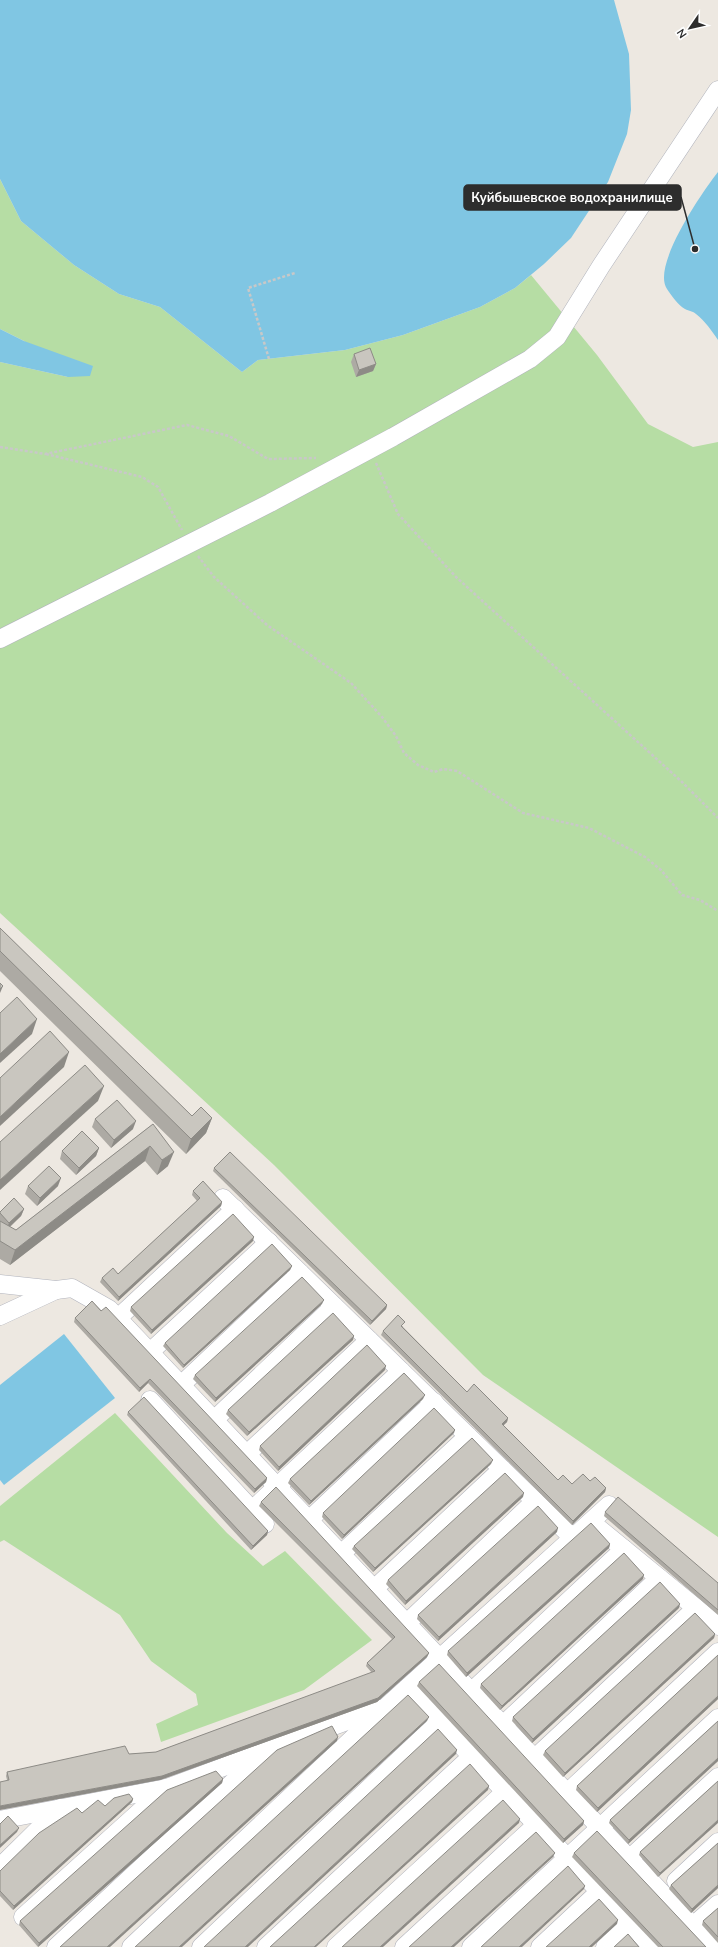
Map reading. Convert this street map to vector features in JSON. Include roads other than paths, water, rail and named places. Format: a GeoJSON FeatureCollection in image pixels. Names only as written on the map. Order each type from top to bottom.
{"type":"FeatureCollection","features":[{"type":"Feature","properties":{"kind":"lane"},"geometry":{"type":"LineString","coordinates":[[0,639],[370,450],[530,360],[558,337],[601,266],[718,90]]}},
{"type":"Feature","properties":{"kind":"lane"},"geometry":{"type":"LineString","coordinates":[[118,1318],[229,1204],[573,1538]]}},
{"type":"Feature","properties":{"kind":"lane"},"geometry":{"type":"LineString","coordinates":[[150,1352],[269,1242]]}},
{"type":"Feature","properties":{"kind":"lane"},"geometry":{"type":"LineString","coordinates":[[181,1385],[300,1273]]}},
{"type":"Feature","properties":{"kind":"lane"},"geometry":{"type":"LineString","coordinates":[[0,1284],[56,1290],[72,1288],[109,1309],[713,1947]]}},
{"type":"Feature","properties":{"kind":"lane"},"geometry":{"type":"LineString","coordinates":[[0,1316],[56,1290]]}},
{"type":"Feature","properties":{"kind":"lane"},"geometry":{"type":"LineString","coordinates":[[214,1420],[334,1306]]}},
{"type":"Feature","properties":{"kind":"lane"},"geometry":{"type":"LineString","coordinates":[[246,1454],[369,1340]]}},
{"type":"Feature","properties":{"kind":"lane"},"geometry":{"type":"LineString","coordinates":[[252,1510],[401,1371]]}},
{"type":"Feature","properties":{"kind":"lane"},"geometry":{"type":"LineString","coordinates":[[150,1400],[265,1524]]}},
{"type":"Feature","properties":{"kind":"lane"},"geometry":{"type":"LineString","coordinates":[[309,1520],[434,1402]]}},
{"type":"Feature","properties":{"kind":"lane"},"geometry":{"type":"LineString","coordinates":[[341,1554],[468,1436]]}},
{"type":"Feature","properties":{"kind":"lane"},"geometry":{"type":"LineString","coordinates":[[374,1588],[502,1469]]}},
{"type":"Feature","properties":{"kind":"lane"},"geometry":{"type":"LineString","coordinates":[[407,1623],[535,1501]]}},
{"type":"Feature","properties":{"kind":"lane"},"geometry":{"type":"LineString","coordinates":[[131,1947],[387,1706],[609,1505]]}},
{"type":"Feature","properties":{"kind":"lane"},"geometry":{"type":"LineString","coordinates":[[591,1522],[718,1626]]}},
{"type":"Feature","properties":{"kind":"lane"},"geometry":{"type":"LineString","coordinates":[[471,1692],[624,1549]]}},
{"type":"Feature","properties":{"kind":"lane"},"geometry":{"type":"LineString","coordinates":[[503,1725],[659,1578]]}},
{"type":"Feature","properties":{"kind":"lane"},"geometry":{"type":"LineString","coordinates":[[535,1758],[696,1608]]}},
{"type":"Feature","properties":{"kind":"lane"},"geometry":{"type":"LineString","coordinates":[[567,1793],[718,1652]]}},
{"type":"Feature","properties":{"kind":"lane"},"geometry":{"type":"LineString","coordinates":[[407,1688],[652,1947]]}},
{"type":"Feature","properties":{"kind":"lane"},"geometry":{"type":"LineString","coordinates":[[0,1820],[167,1788],[387,1706]]}},
{"type":"Feature","properties":{"kind":"lane"},"geometry":{"type":"LineString","coordinates":[[471,1947],[718,1718]]}},
{"type":"Feature","properties":{"kind":"lane"},"geometry":{"type":"LineString","coordinates":[[201,1947],[440,1722]]}},
{"type":"Feature","properties":{"kind":"lane"},"geometry":{"type":"LineString","coordinates":[[56,1947],[266,1751]]}},
{"type":"Feature","properties":{"kind":"lane"},"geometry":{"type":"LineString","coordinates":[[266,1947],[472,1756]]}},
{"type":"Feature","properties":{"kind":"lane"},"geometry":{"type":"LineString","coordinates":[[629,1859],[718,1777]]}},
{"type":"Feature","properties":{"kind":"lane"},"geometry":{"type":"LineString","coordinates":[[23,1917],[167,1788]]}},
{"type":"Feature","properties":{"kind":"lane"},"geometry":{"type":"LineString","coordinates":[[336,1947],[505,1792]]}},
{"type":"Feature","properties":{"kind":"lane"},"geometry":{"type":"LineString","coordinates":[[0,1867],[60,1808]]}},
{"type":"Feature","properties":{"kind":"lane"},"geometry":{"type":"LineString","coordinates":[[404,1947],[536,1825]]}},
{"type":"Feature","properties":{"kind":"lane"},"geometry":{"type":"LineString","coordinates":[[662,1894],[718,1842]]}},
{"type":"Feature","properties":{"kind":"lane"},"geometry":{"type":"LineString","coordinates":[[540,1947],[600,1892]]}},
{"type":"Feature","properties":{"kind":"lane"},"geometry":{"type":"LineString","coordinates":[[693,1926],[718,1904]]}},
{"type":"Feature","properties":{"kind":"lane"},"geometry":{"type":"LineString","coordinates":[[605,1947],[630,1923]]}},
{"type":"Feature","properties":{"kind":"water"},"geometry":{"type":"Polygon","coordinates":[[[0,0],[614,0],[629,54],[631,110],[627,134],[608,182],[571,238],[544,264],[515,288],[480,307],[403,335],[345,350],[258,360],[242,372],[160,307],[119,294],[74,265],[21,221],[0,179],[0,0]]]}},
{"type":"Feature","properties":{"kind":"water"},"geometry":{"type":"Polygon","coordinates":[[[718,172],[718,340],[708,326],[694,312],[686,310],[675,300],[667,289],[664,278],[666,264],[681,229],[701,195],[718,172]]]}},
{"type":"Feature","properties":{"kind":"water"},"geometry":{"type":"Polygon","coordinates":[[[0,329],[24,341],[93,366],[90,376],[68,377],[0,362],[0,329]]]}},
{"type":"Feature","properties":{"kind":"water"},"geometry":{"type":"Polygon","coordinates":[[[64,1334],[115,1398],[4,1485],[0,1480],[0,1385],[64,1334]]]}},
{"type":"Feature","properties":{"kind":"place","name":"Куйбышевское водохранилище"},"geometry":{"type":"Point","coordinates":[695,249]}}]}
